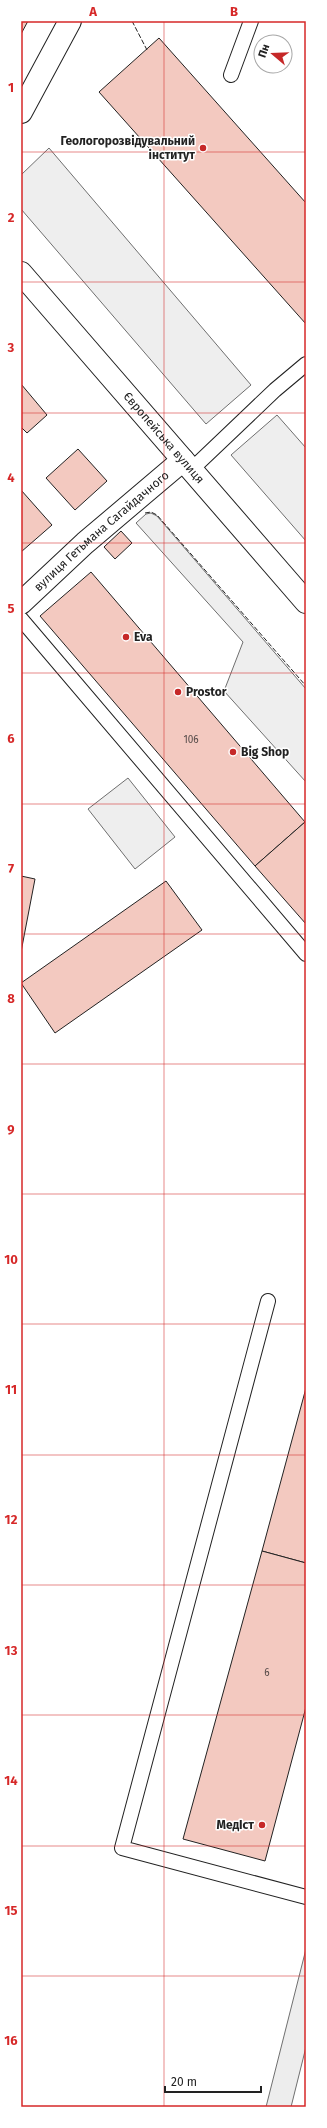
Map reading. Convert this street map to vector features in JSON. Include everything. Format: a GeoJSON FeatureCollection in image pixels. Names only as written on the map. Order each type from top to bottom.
{"type":"FeatureCollection","features":[{"type":"Feature","properties":{"kind":"main road"},"geometry":{"type":"LineString","coordinates":[[21,112],[70,21]]}},
{"type":"Feature","properties":{"kind":"main road","name":"Європейська вулиця"},"geometry":{"type":"LineString","coordinates":[[21,273],[306,602]]}},
{"type":"Feature","properties":{"kind":"main road","name":"вулиця Гетьмана Сагайдачного"},"geometry":{"type":"LineString","coordinates":[[21,603],[85,543],[187,465]]}},
{"type":"Feature","properties":{"kind":"lane"},"geometry":{"type":"LineString","coordinates":[[231,74],[251,21]]}},
{"type":"Feature","properties":{"kind":"lane"},"geometry":{"type":"LineString","coordinates":[[187,465],[306,364]]}},
{"type":"Feature","properties":{"kind":"lane"},"geometry":{"type":"LineString","coordinates":[[21,619],[306,954]]}},
{"type":"Feature","properties":{"kind":"lane"},"geometry":{"type":"LineString","coordinates":[[268,1301],[122,1848],[306,1897]]}},
{"type":"Feature","properties":{"kind":"shaded area"},"geometry":{"type":"Polygon","coordinates":[[[49,148],[251,385],[206,424],[21,209],[21,175],[49,148]]]}},
{"type":"Feature","properties":{"kind":"shaded area"},"geometry":{"type":"Polygon","coordinates":[[[277,415],[306,448],[306,541],[231,455],[277,415]]]}},
{"type":"Feature","properties":{"kind":"shaded area"},"geometry":{"type":"Polygon","coordinates":[[[151,513],[157,516],[306,689],[306,782],[224,691],[243,642],[136,523],[146,514],[151,513]]]}},
{"type":"Feature","properties":{"kind":"shaded area"},"geometry":{"type":"Polygon","coordinates":[[[128,778],[175,837],[135,869],[88,809],[128,778]]]}},
{"type":"Feature","properties":{"kind":"shaded area"},"geometry":{"type":"Polygon","coordinates":[[[306,1949],[306,2047],[291,2107],[266,2107],[306,1949]]]}},
{"type":"Feature","properties":{"kind":"building"},"geometry":{"type":"Polygon","coordinates":[[[21,21],[28,21],[21,34],[21,21]]]}},
{"type":"Feature","properties":{"kind":"building","name":"Геологорозвідувальний інститут"},"geometry":{"type":"Polygon","coordinates":[[[159,38],[306,203],[306,324],[99,92],[159,38]]]}},
{"type":"Feature","properties":{"kind":"building"},"geometry":{"type":"Polygon","coordinates":[[[21,384],[47,415],[27,433],[21,427],[21,384]]]}},
{"type":"Feature","properties":{"kind":"building"},"geometry":{"type":"Polygon","coordinates":[[[78,449],[107,481],[75,510],[46,478],[78,449]]]}},
{"type":"Feature","properties":{"kind":"building"},"geometry":{"type":"Polygon","coordinates":[[[21,490],[52,525],[21,552],[21,490]]]}},
{"type":"Feature","properties":{"kind":"building"},"geometry":{"type":"Polygon","coordinates":[[[121,531],[132,543],[115,559],[104,547],[121,531]]]}},
{"type":"Feature","properties":{"kind":"building"},"geometry":{"type":"Polygon","coordinates":[[[91,572],[305,822],[255,866],[40,616],[91,572]]]}},
{"type":"Feature","properties":{"kind":"building"},"geometry":{"type":"Polygon","coordinates":[[[305,822],[306,823],[306,924],[255,866],[305,822]]]}},
{"type":"Feature","properties":{"kind":"building"},"geometry":{"type":"Polygon","coordinates":[[[21,876],[35,879],[21,952],[21,876]]]}},
{"type":"Feature","properties":{"kind":"building"},"geometry":{"type":"Polygon","coordinates":[[[166,881],[202,930],[55,1033],[21,983],[166,881]]]}},
{"type":"Feature","properties":{"kind":"building"},"geometry":{"type":"Polygon","coordinates":[[[306,1388],[306,1563],[262,1551],[306,1388]]]}},
{"type":"Feature","properties":{"kind":"building"},"geometry":{"type":"Polygon","coordinates":[[[262,1551],[306,1563],[306,1707],[265,1861],[183,1839],[262,1551]]]}},
{"type":"Feature","properties":{"kind":"fence"},"geometry":{"type":"LineString","coordinates":[[132,21],[147,50]]}},
{"type":"Feature","properties":{"kind":"fence"},"geometry":{"type":"LineString","coordinates":[[145,513],[151,512],[157,515],[306,686]]}},
{"type":"Feature","properties":{"kind":"place","name":"Геологорозвідувальний інститут"},"geometry":{"type":"Point","coordinates":[203,148]}},
{"type":"Feature","properties":{"kind":"place","name":"Eva"},"geometry":{"type":"Point","coordinates":[126,637]}},
{"type":"Feature","properties":{"kind":"place","name":"Prostor"},"geometry":{"type":"Point","coordinates":[178,692]}},
{"type":"Feature","properties":{"kind":"place","name":"Big Shop"},"geometry":{"type":"Point","coordinates":[233,752]}},
{"type":"Feature","properties":{"kind":"place","name":"МедІст"},"geometry":{"type":"Point","coordinates":[262,1825]}}]}
